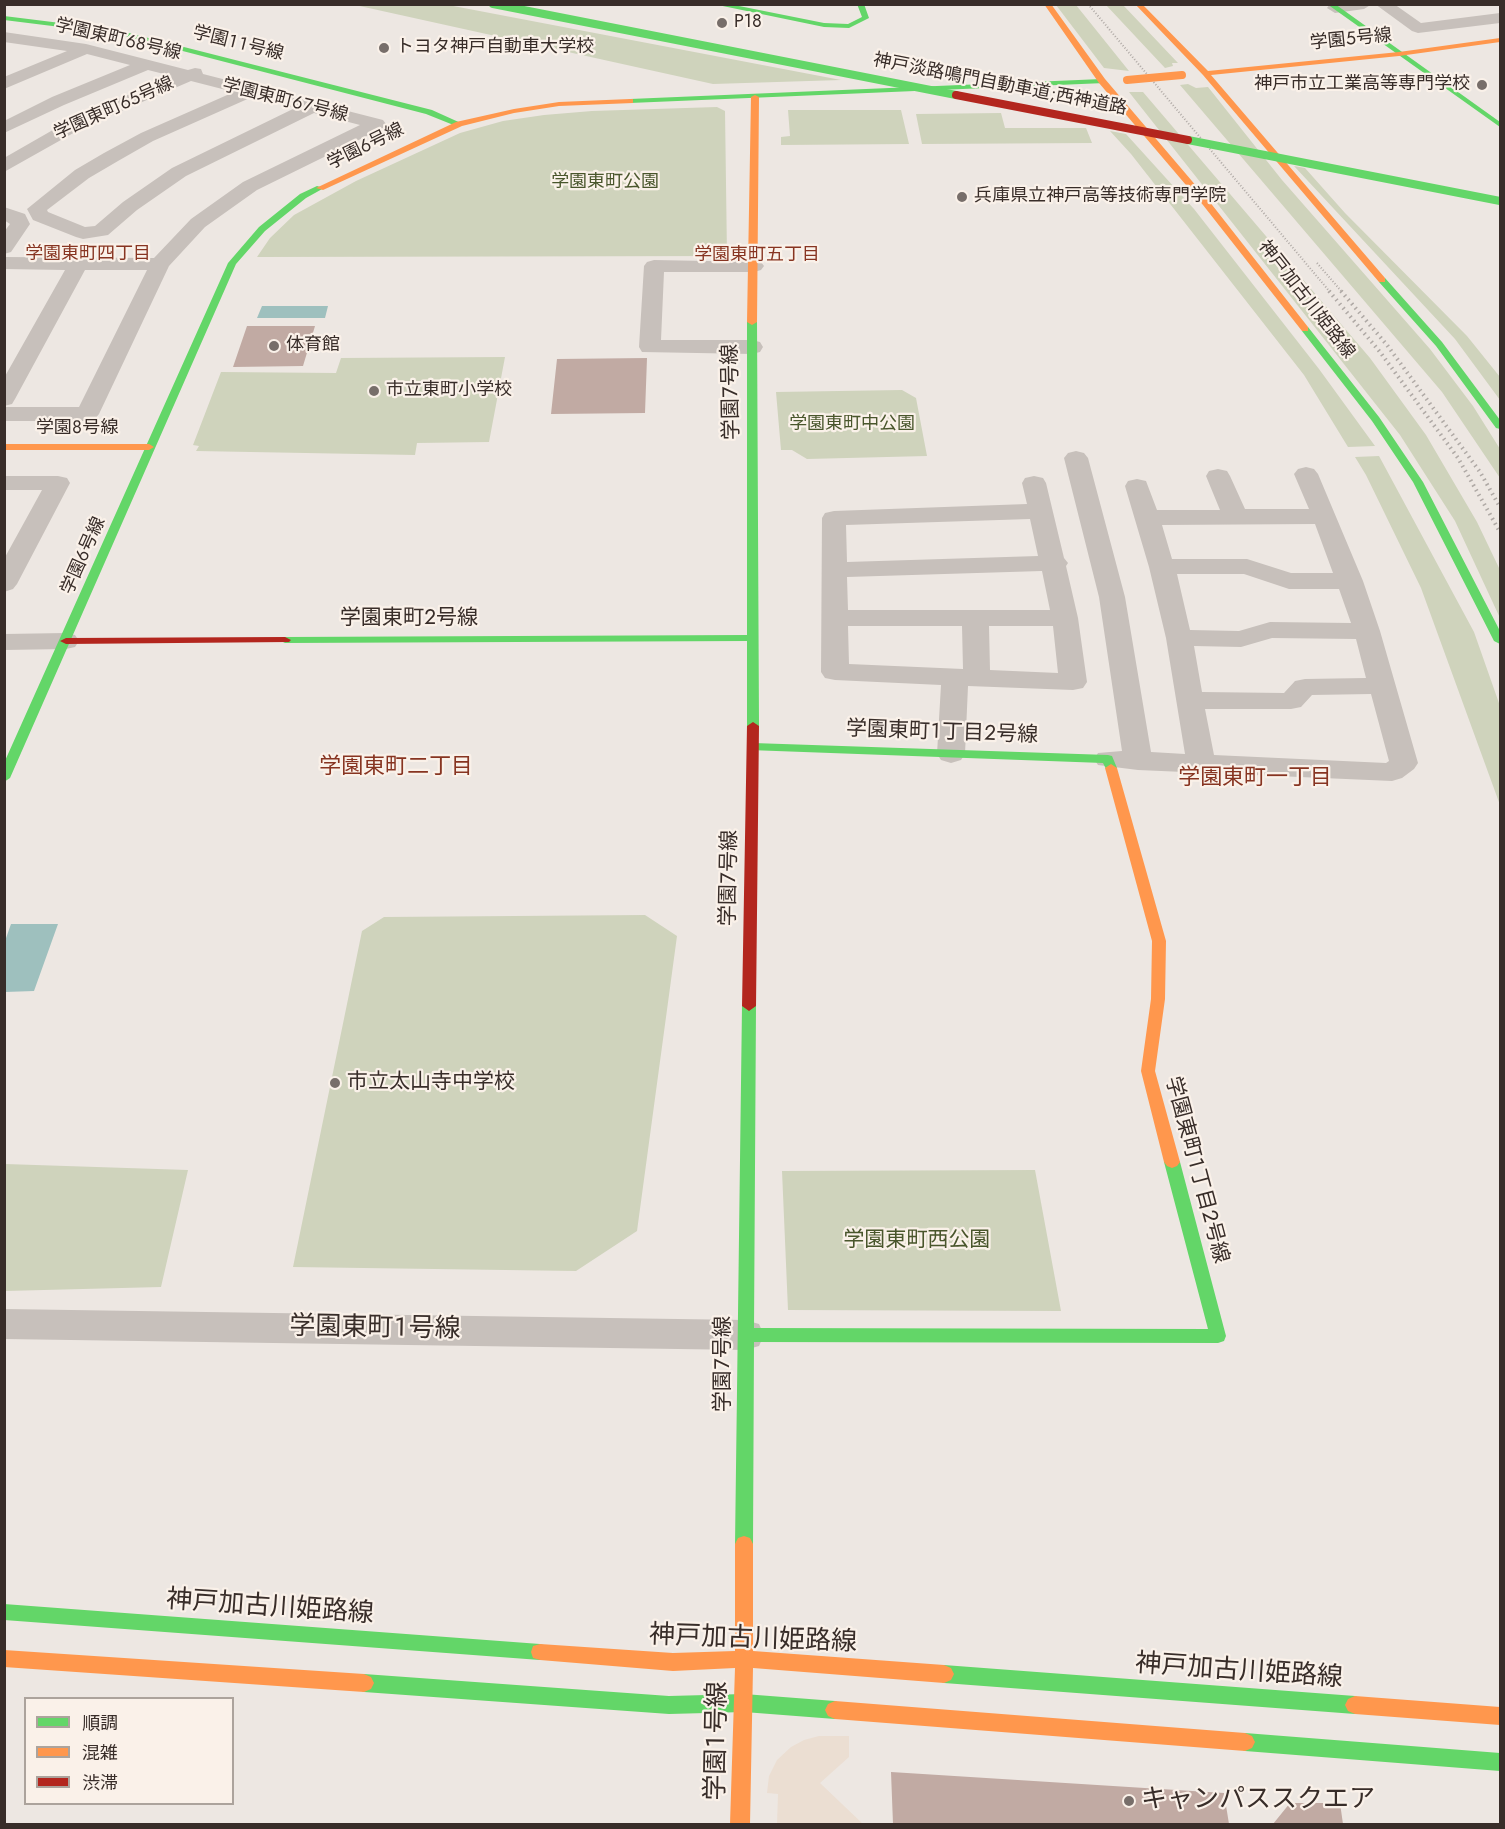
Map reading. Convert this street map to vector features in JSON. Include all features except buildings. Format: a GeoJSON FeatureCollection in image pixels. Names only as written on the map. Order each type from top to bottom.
{"type":"FeatureCollection","features":[{"type":"Feature","properties":{"kind":"main road","name":"神戸淡路鳴門自動車道;西神道路"},"geometry":{"type":"LineString","coordinates":[[493,4],[1500,201]]}},
{"type":"Feature","properties":{"kind":"main road","name":"神戸淡路鳴門自動車道;西神道路"},"geometry":{"type":"LineString","coordinates":[[548,4],[1365,160]]}},
{"type":"Feature","properties":{"kind":"main road"},"geometry":{"type":"LineString","coordinates":[[716,4],[824,25],[849,26],[866,18],[860,4]]}},
{"type":"Feature","properties":{"kind":"main road","name":"神戸加古川姫路線"},"geometry":{"type":"LineString","coordinates":[[1047,4],[1102,81],[1206,203],[1376,419],[1418,482],[1500,641]]}},
{"type":"Feature","properties":{"kind":"main road"},"geometry":{"type":"LineString","coordinates":[[1138,4],[1161,24],[1206,73],[1308,195],[1439,344],[1500,426]]}},
{"type":"Feature","properties":{"kind":"main road"},"geometry":{"type":"LineString","coordinates":[[1333,6],[1500,124]]}},
{"type":"Feature","properties":{"kind":"main road","name":"学園１１号線"},"geometry":{"type":"LineString","coordinates":[[4,18],[117,32],[429,112],[459,124]]}},
{"type":"Feature","properties":{"kind":"main road","name":"学園５号線"},"geometry":{"type":"LineString","coordinates":[[1127,80],[1399,54],[1500,40]]}},
{"type":"Feature","properties":{"kind":"main road","name":"学園６号線"},"geometry":{"type":"LineString","coordinates":[[4,778],[232,263],[261,228],[303,196],[459,124],[514,111],[559,105],[1127,80]]}},
{"type":"Feature","properties":{"kind":"main road","name":"学園７号線"},"geometry":{"type":"LineString","coordinates":[[744,1659],[745,1335],[753,747],[752,347],[755,97]]}},
{"type":"Feature","properties":{"kind":"main road","name":"学園８号線"},"geometry":{"type":"LineString","coordinates":[[4,447],[149,447]]}},
{"type":"Feature","properties":{"kind":"main road","name":"学園東町２号線"},"geometry":{"type":"LineString","coordinates":[[66,641],[753,638]]}},
{"type":"Feature","properties":{"kind":"main road","name":"学園東町１丁目２号線"},"geometry":{"type":"LineString","coordinates":[[745,1335],[1218,1336],[1148,1071],[1158,999],[1159,941],[1108,759],[753,747]]}},
{"type":"Feature","properties":{"kind":"main road","name":"神戸加古川姫路線"},"geometry":{"type":"LineString","coordinates":[[4,1612],[673,1662],[744,1659],[1500,1716]]}},
{"type":"Feature","properties":{"kind":"main road"},"geometry":{"type":"LineString","coordinates":[[4,1658],[669,1705],[744,1703],[1500,1762]]}},
{"type":"Feature","properties":{"kind":"main road","name":"学園１号線"},"geometry":{"type":"LineString","coordinates":[[740,1824],[744,1659]]}},
{"type":"Feature","properties":{"kind":"street"},"geometry":{"type":"LineString","coordinates":[[1333,6],[1364,4]]}},
{"type":"Feature","properties":{"kind":"street"},"geometry":{"type":"LineString","coordinates":[[1383,4],[1418,28],[1500,18]]}},
{"type":"Feature","properties":{"kind":"street"},"geometry":{"type":"LineString","coordinates":[[4,46],[13,38]]}},
{"type":"Feature","properties":{"kind":"street","name":"学園東町６８号線"},"geometry":{"type":"LineString","coordinates":[[13,38],[86,49],[187,76]]}},
{"type":"Feature","properties":{"kind":"street"},"geometry":{"type":"LineString","coordinates":[[4,84],[86,49]]}},
{"type":"Feature","properties":{"kind":"street","name":"学園東町６５号線"},"geometry":{"type":"LineString","coordinates":[[4,166],[78,123],[228,60]]}},
{"type":"Feature","properties":{"kind":"street"},"geometry":{"type":"LineString","coordinates":[[4,128],[58,101],[146,65]]}},
{"type":"Feature","properties":{"kind":"street","name":"学園東町６７号線"},"geometry":{"type":"LineString","coordinates":[[4,414],[87,414],[160,264],[198,223],[250,186],[377,124],[187,76]]}},
{"type":"Feature","properties":{"kind":"street"},"geometry":{"type":"LineString","coordinates":[[249,92],[147,137],[82,174],[38,209],[40,216],[83,233],[101,231],[130,206],[179,172],[312,107]]}},
{"type":"Feature","properties":{"kind":"street"},"geometry":{"type":"LineString","coordinates":[[1443,199],[1500,210]]}},
{"type":"Feature","properties":{"kind":"street"},"geometry":{"type":"LineString","coordinates":[[4,213],[18,218],[21,224],[4,248]]}},
{"type":"Feature","properties":{"kind":"street"},"geometry":{"type":"LineString","coordinates":[[4,263],[160,264]]}},
{"type":"Feature","properties":{"kind":"street"},"geometry":{"type":"LineString","coordinates":[[4,399],[78,264]]}},
{"type":"Feature","properties":{"kind":"street"},"geometry":{"type":"LineString","coordinates":[[752,347],[650,347],[654,266],[754,266]]}},
{"type":"Feature","properties":{"kind":"street"},"geometry":{"type":"LineString","coordinates":[[1076,458],[1112,597],[1138,761]]}},
{"type":"Feature","properties":{"kind":"street"},"geometry":{"type":"LineString","coordinates":[[1108,759],[1392,772],[1404,763],[1367,631],[1325,516],[1306,474]]}},
{"type":"Feature","properties":{"kind":"street"},"geometry":{"type":"LineString","coordinates":[[1218,476],[1235,516]]}},
{"type":"Feature","properties":{"kind":"street"},"geometry":{"type":"LineString","coordinates":[[4,483],[58,483],[4,584]]}},
{"type":"Feature","properties":{"kind":"street"},"geometry":{"type":"LineString","coordinates":[[1034,483],[1055,564],[1073,682],[835,672],[836,618],[832,505],[935,553],[1055,564]]}},
{"type":"Feature","properties":{"kind":"street"},"geometry":{"type":"LineString","coordinates":[[1137,486],[1162,567],[1179,638],[1201,764]]}},
{"type":"Feature","properties":{"kind":"street"},"geometry":{"type":"LineString","coordinates":[[833,570],[935,553],[1041,512]]}},
{"type":"Feature","properties":{"kind":"street"},"geometry":{"type":"LineString","coordinates":[[1147,518],[1325,516]]}},
{"type":"Feature","properties":{"kind":"street"},"geometry":{"type":"LineString","coordinates":[[935,553],[975,618],[951,754]]}},
{"type":"Feature","properties":{"kind":"street"},"geometry":{"type":"LineString","coordinates":[[836,618],[935,553]]}},
{"type":"Feature","properties":{"kind":"street"},"geometry":{"type":"LineString","coordinates":[[1162,567],[1235,566],[1246,567],[1289,581],[1350,581]]}},
{"type":"Feature","properties":{"kind":"street"},"geometry":{"type":"LineString","coordinates":[[975,618],[1065,618]]}},
{"type":"Feature","properties":{"kind":"street"},"geometry":{"type":"LineString","coordinates":[[1179,638],[1241,639],[1270,630],[1367,631]]}},
{"type":"Feature","properties":{"kind":"street"},"geometry":{"type":"LineString","coordinates":[[4,642],[66,641]]}},
{"type":"Feature","properties":{"kind":"street"},"geometry":{"type":"LineString","coordinates":[[1190,700],[1291,701],[1305,687],[1383,686]]}},
{"type":"Feature","properties":{"kind":"street","name":"学園東町１号線"},"geometry":{"type":"LineString","coordinates":[[4,1324],[745,1335]]}},
{"type":"Feature","properties":{"kind":"green space"},"geometry":{"type":"Polygon","coordinates":[[[355,5],[448,5],[841,80],[713,84],[355,5]]]}},
{"type":"Feature","properties":{"kind":"green space"},"geometry":{"type":"Polygon","coordinates":[[[1056,5],[1076,5],[1129,71],[1104,68],[1056,5]]]}},
{"type":"Feature","properties":{"kind":"green space"},"geometry":{"type":"Polygon","coordinates":[[[1106,5],[1123,5],[1178,63],[1172,63],[1173,66],[1165,68],[1106,5]]]}},
{"type":"Feature","properties":{"kind":"green space"},"geometry":{"type":"Polygon","coordinates":[[[1188,84],[1196,88],[1208,87],[1282,180],[1430,349],[1473,406],[1500,449],[1500,478],[1442,392],[1180,85],[1188,84]]]}},
{"type":"Feature","properties":{"kind":"green space"},"geometry":{"type":"Polygon","coordinates":[[[1129,92],[1143,92],[1370,358],[1426,435],[1477,522],[1500,570],[1500,618],[1455,521],[1400,435],[1129,92]]]}},
{"type":"Feature","properties":{"kind":"green space","name":"学園東町公園"},"geometry":{"type":"Polygon","coordinates":[[[717,107],[725,111],[727,256],[257,257],[270,238],[294,215],[356,181],[460,133],[503,121],[544,115],[717,107]]]}},
{"type":"Feature","properties":{"kind":"green space"},"geometry":{"type":"Polygon","coordinates":[[[788,110],[901,110],[909,144],[781,145],[781,137],[790,136],[788,110]]]}},
{"type":"Feature","properties":{"kind":"green space"},"geometry":{"type":"Polygon","coordinates":[[[1001,113],[1005,128],[1086,128],[1092,143],[922,144],[916,114],[1001,113]]]}},
{"type":"Feature","properties":{"kind":"green space"},"geometry":{"type":"Polygon","coordinates":[[[1110,131],[1126,134],[1194,209],[1319,369],[1375,446],[1348,447],[1304,375],[1131,154],[1110,131]]]}},
{"type":"Feature","properties":{"kind":"green space"},"geometry":{"type":"Polygon","coordinates":[[[1294,166],[1305,168],[1345,213],[1467,336],[1500,377],[1500,400],[1455,339],[1294,166]]]}},
{"type":"Feature","properties":{"kind":"green space"},"geometry":{"type":"Polygon","coordinates":[[[505,357],[489,442],[417,443],[415,455],[196,451],[199,446],[193,445],[221,372],[336,373],[341,358],[505,357]]]}},
{"type":"Feature","properties":{"kind":"green space","name":"学園東町中公園"},"geometry":{"type":"Polygon","coordinates":[[[902,390],[916,398],[927,456],[807,459],[792,450],[781,450],[776,392],[902,390]]]}},
{"type":"Feature","properties":{"kind":"green space"},"geometry":{"type":"Polygon","coordinates":[[[1379,456],[1474,632],[1500,706],[1500,805],[1421,588],[1355,457],[1379,456]]]}},
{"type":"Feature","properties":{"kind":"green space"},"geometry":{"type":"Polygon","coordinates":[[[645,915],[677,936],[637,1231],[576,1271],[293,1267],[362,931],[384,917],[645,915]]]}},
{"type":"Feature","properties":{"kind":"green space"},"geometry":{"type":"Polygon","coordinates":[[[5,1164],[188,1170],[161,1287],[5,1291],[5,1164]]]}},
{"type":"Feature","properties":{"kind":"green space","name":"学園東町西公園"},"geometry":{"type":"Polygon","coordinates":[[[1035,1170],[1061,1311],[788,1310],[782,1171],[1035,1170]]]}},
{"type":"Feature","properties":{"kind":"shaded area"},"geometry":{"type":"Polygon","coordinates":[[[819,1736],[849,1736],[849,1757],[820,1783],[863,1824],[777,1824],[778,1794],[767,1793],[769,1776],[777,1760],[791,1747],[819,1736]]]}},
{"type":"Feature","properties":{"kind":"water"},"geometry":{"type":"Polygon","coordinates":[[[262,306],[328,306],[325,318],[257,318],[262,306]]]}},
{"type":"Feature","properties":{"kind":"water"},"geometry":{"type":"Polygon","coordinates":[[[11,924],[58,924],[34,991],[5,992],[5,941],[11,924]]]}},
{"type":"Feature","properties":{"kind":"railway"},"geometry":{"type":"LineString","coordinates":[[1088,4],[1330,292]]}},
{"type":"Feature","properties":{"kind":"railway"},"geometry":{"type":"LineString","coordinates":[[1317,263],[1342,292]]}},
{"type":"Feature","properties":{"kind":"railway"},"geometry":{"type":"LineString","coordinates":[[1329,291],[1380,352],[1458,458],[1500,532]]}},
{"type":"Feature","properties":{"kind":"railway"},"geometry":{"type":"LineString","coordinates":[[1341,291],[1387,345],[1480,472],[1500,507]]}},
{"type":"Feature","properties":{"kind":"traffic: fast"},"geometry":{"type":"LineString","coordinates":[[493,4],[956,95]]}},
{"type":"Feature","properties":{"kind":"traffic: fast"},"geometry":{"type":"LineString","coordinates":[[716,4],[824,25],[849,26],[866,18],[860,4]]}},
{"type":"Feature","properties":{"kind":"traffic: fast"},"geometry":{"type":"LineString","coordinates":[[1330,4],[1500,125]]}},
{"type":"Feature","properties":{"kind":"traffic: fast"},"geometry":{"type":"LineString","coordinates":[[4,18],[117,32],[429,112],[459,124]]}},
{"type":"Feature","properties":{"kind":"traffic: fast"},"geometry":{"type":"LineString","coordinates":[[630,101],[1102,81]]}},
{"type":"Feature","properties":{"kind":"traffic: fast"},"geometry":{"type":"LineString","coordinates":[[1188,140],[1500,201]]}},
{"type":"Feature","properties":{"kind":"traffic: fast"},"geometry":{"type":"LineString","coordinates":[[4,778],[232,263],[262,229],[303,196],[320,188]]}},
{"type":"Feature","properties":{"kind":"traffic: fast"},"geometry":{"type":"LineString","coordinates":[[1382,280],[1439,344],[1500,426]]}},
{"type":"Feature","properties":{"kind":"traffic: fast"},"geometry":{"type":"LineString","coordinates":[[752,322],[753,726]]}},
{"type":"Feature","properties":{"kind":"traffic: fast"},"geometry":{"type":"LineString","coordinates":[[1305,329],[1376,419],[1418,482],[1500,641]]}},
{"type":"Feature","properties":{"kind":"traffic: fast"},"geometry":{"type":"LineString","coordinates":[[285,640],[753,638]]}},
{"type":"Feature","properties":{"kind":"traffic: fast"},"geometry":{"type":"LineString","coordinates":[[753,747],[1108,759],[1111,768]]}},
{"type":"Feature","properties":{"kind":"traffic: fast"},"geometry":{"type":"LineString","coordinates":[[744,1544],[749,1006]]}},
{"type":"Feature","properties":{"kind":"traffic: fast"},"geometry":{"type":"LineString","coordinates":[[745,1335],[1218,1336],[1172,1162]]}},
{"type":"Feature","properties":{"kind":"traffic: fast"},"geometry":{"type":"LineString","coordinates":[[4,1612],[540,1652]]}},
{"type":"Feature","properties":{"kind":"traffic: fast"},"geometry":{"type":"LineString","coordinates":[[944,1674],[1355,1705]]}},
{"type":"Feature","properties":{"kind":"traffic: fast"},"geometry":{"type":"LineString","coordinates":[[364,1683],[669,1705],[744,1703],[835,1710]]}},
{"type":"Feature","properties":{"kind":"traffic: fast"},"geometry":{"type":"LineString","coordinates":[[1245,1742],[1500,1762]]}},
{"type":"Feature","properties":{"kind":"traffic: slow"},"geometry":{"type":"LineString","coordinates":[[1047,4],[1102,81],[1206,203],[1305,329]]}},
{"type":"Feature","properties":{"kind":"traffic: slow"},"geometry":{"type":"LineString","coordinates":[[1138,4],[1206,73],[1382,280]]}},
{"type":"Feature","properties":{"kind":"traffic: slow"},"geometry":{"type":"LineString","coordinates":[[1206,73],[1399,54],[1500,40]]}},
{"type":"Feature","properties":{"kind":"traffic: slow"},"geometry":{"type":"LineString","coordinates":[[1127,80],[1182,75]]}},
{"type":"Feature","properties":{"kind":"traffic: slow"},"geometry":{"type":"LineString","coordinates":[[752,322],[755,97]]}},
{"type":"Feature","properties":{"kind":"traffic: slow"},"geometry":{"type":"LineString","coordinates":[[320,188],[459,124],[514,111],[559,104],[630,101]]}},
{"type":"Feature","properties":{"kind":"traffic: slow"},"geometry":{"type":"LineString","coordinates":[[4,447],[149,447]]}},
{"type":"Feature","properties":{"kind":"traffic: slow"},"geometry":{"type":"LineString","coordinates":[[1111,768],[1159,941],[1158,999],[1148,1071],[1172,1162]]}},
{"type":"Feature","properties":{"kind":"traffic: slow"},"geometry":{"type":"LineString","coordinates":[[740,1824],[744,1703],[744,1544]]}},
{"type":"Feature","properties":{"kind":"traffic: slow"},"geometry":{"type":"LineString","coordinates":[[540,1652],[673,1662],[744,1659],[944,1674]]}},
{"type":"Feature","properties":{"kind":"traffic: slow"},"geometry":{"type":"LineString","coordinates":[[4,1658],[364,1683]]}},
{"type":"Feature","properties":{"kind":"traffic: slow"},"geometry":{"type":"LineString","coordinates":[[1355,1705],[1500,1716]]}},
{"type":"Feature","properties":{"kind":"traffic: slow"},"geometry":{"type":"LineString","coordinates":[[835,1710],[1245,1742]]}},
{"type":"Feature","properties":{"kind":"traffic: jam"},"geometry":{"type":"LineString","coordinates":[[956,95],[1188,140]]}},
{"type":"Feature","properties":{"kind":"traffic: jam"},"geometry":{"type":"LineString","coordinates":[[66,641],[285,640]]}},
{"type":"Feature","properties":{"kind":"traffic: jam"},"geometry":{"type":"LineString","coordinates":[[749,1006],[753,726]]}},
{"type":"Feature","properties":{"kind":"place","name":"P18"},"geometry":{"type":"Point","coordinates":[722,23]}},
{"type":"Feature","properties":{"kind":"place","name":"トヨタ神戸自動車大学校"},"geometry":{"type":"Point","coordinates":[384,48]}},
{"type":"Feature","properties":{"kind":"place","name":"神戸市立工業高等専門学校"},"geometry":{"type":"Point","coordinates":[1482,85]}},
{"type":"Feature","properties":{"kind":"place","name":"兵庫県立神戸高等技術専門学院"},"geometry":{"type":"Point","coordinates":[962,197]}},
{"type":"Feature","properties":{"kind":"place","name":"体育館"},"geometry":{"type":"Point","coordinates":[274,346]}},
{"type":"Feature","properties":{"kind":"place","name":"市立東町小学校"},"geometry":{"type":"Point","coordinates":[374,391]}},
{"type":"Feature","properties":{"kind":"place","name":"市立太山寺中学校"},"geometry":{"type":"Point","coordinates":[335,1083]}},
{"type":"Feature","properties":{"kind":"place","name":"キャンパススクエア"},"geometry":{"type":"Point","coordinates":[1129,1801]}},
{"type":"Feature","properties":{"kind":"district","name":"学園東町四丁目"},"geometry":{"type":"Point","coordinates":[88,255]}},
{"type":"Feature","properties":{"kind":"district","name":"学園東町五丁目"},"geometry":{"type":"Point","coordinates":[757,256]}},
{"type":"Feature","properties":{"kind":"district","name":"学園東町二丁目"},"geometry":{"type":"Point","coordinates":[396,768]}},
{"type":"Feature","properties":{"kind":"district","name":"学園東町一丁目"},"geometry":{"type":"Point","coordinates":[1255,779]}}]}
